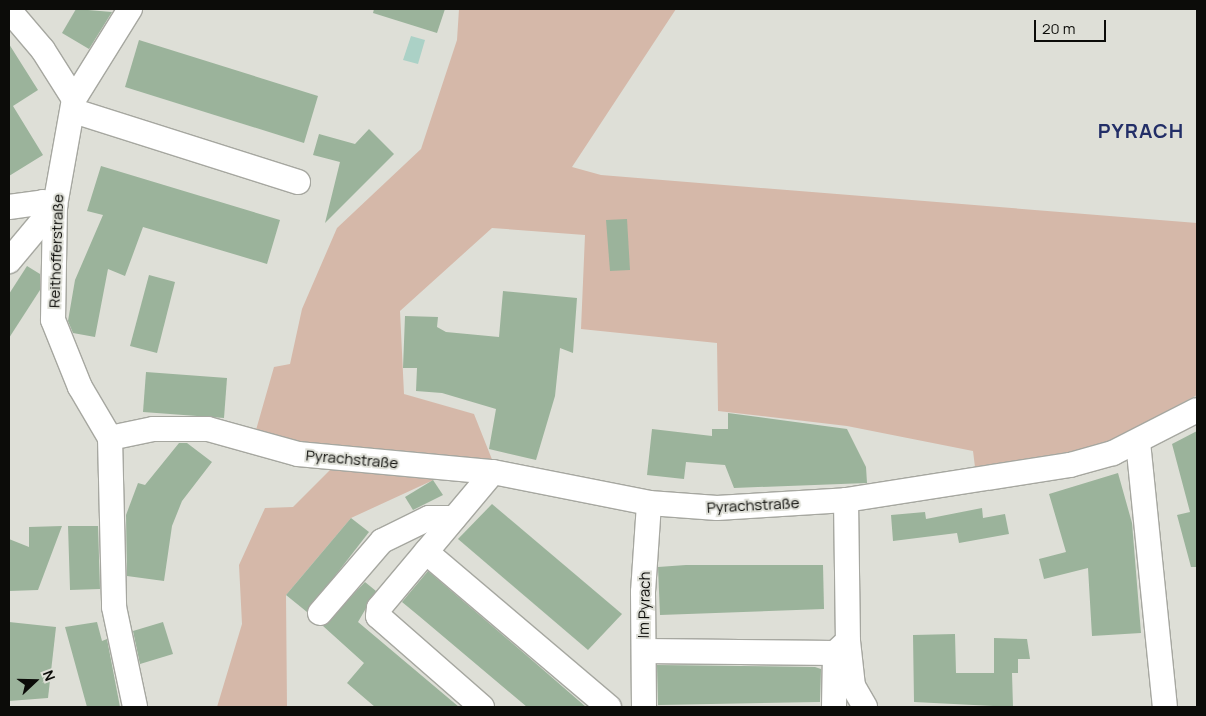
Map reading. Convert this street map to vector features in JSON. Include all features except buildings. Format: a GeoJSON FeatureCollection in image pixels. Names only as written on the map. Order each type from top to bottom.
{"type":"FeatureCollection","features":[{"type":"Feature","properties":{"kind":"street","name":"Reithofferstraße"},"geometry":{"type":"LineString","coordinates":[[130,9],[74,105],[55,206],[54,320],[80,387],[110,438],[114,608],[135,707]]}},
{"type":"Feature","properties":{"kind":"street"},"geometry":{"type":"LineString","coordinates":[[9,10],[43,50],[74,105],[298,182]]}},
{"type":"Feature","properties":{"kind":"street"},"geometry":{"type":"LineString","coordinates":[[9,207],[43,202],[55,206],[9,261]]}},
{"type":"Feature","properties":{"kind":"street","name":"Pyrachstraße"},"geometry":{"type":"LineString","coordinates":[[110,438],[153,429],[208,429],[298,454],[493,472],[650,503],[717,508],[846,500],[1070,465],[1138,442],[1197,410]]}},
{"type":"Feature","properties":{"kind":"street"},"geometry":{"type":"LineString","coordinates":[[1138,442],[1165,707]]}},
{"type":"Feature","properties":{"kind":"street"},"geometry":{"type":"LineString","coordinates":[[482,707],[378,616],[379,608],[493,472]]}},
{"type":"Feature","properties":{"kind":"street"},"geometry":{"type":"LineString","coordinates":[[834,707],[842,647],[846,500]]}},
{"type":"Feature","properties":{"kind":"street","name":"Im Pyrach"},"geometry":{"type":"LineString","coordinates":[[644,707],[644,651],[650,503]]}},
{"type":"Feature","properties":{"kind":"street"},"geometry":{"type":"LineString","coordinates":[[320,613],[382,540],[429,518],[454,518]]}},
{"type":"Feature","properties":{"kind":"street"},"geometry":{"type":"LineString","coordinates":[[426,552],[609,707]]}},
{"type":"Feature","properties":{"kind":"street"},"geometry":{"type":"LineString","coordinates":[[644,651],[842,647]]}},
{"type":"Feature","properties":{"kind":"street"},"geometry":{"type":"LineString","coordinates":[[842,647],[853,686],[865,707]]}},
{"type":"Feature","properties":{"kind":"shaded area"},"geometry":{"type":"Polygon","coordinates":[[[459,9],[676,9],[572,167],[601,175],[1197,223],[1197,395],[1099,447],[975,467],[973,451],[847,426],[718,411],[717,343],[581,329],[585,235],[492,228],[400,311],[404,394],[474,414],[493,462],[316,450],[254,437],[274,367],[290,364],[302,309],[337,228],[421,149],[457,40],[459,9]]]}},
{"type":"Feature","properties":{"kind":"shaded area"},"geometry":{"type":"Polygon","coordinates":[[[330,470],[440,477],[351,518],[286,595],[287,707],[217,707],[242,624],[239,565],[265,508],[293,507],[330,470]]]}},
{"type":"Feature","properties":{"kind":"water"},"geometry":{"type":"Polygon","coordinates":[[[411,36],[425,40],[418,64],[403,60],[411,36]]]}},
{"type":"Feature","properties":{"kind":"district","name":"PYRACH"},"geometry":{"type":"Point","coordinates":[1141,130]}}]}
